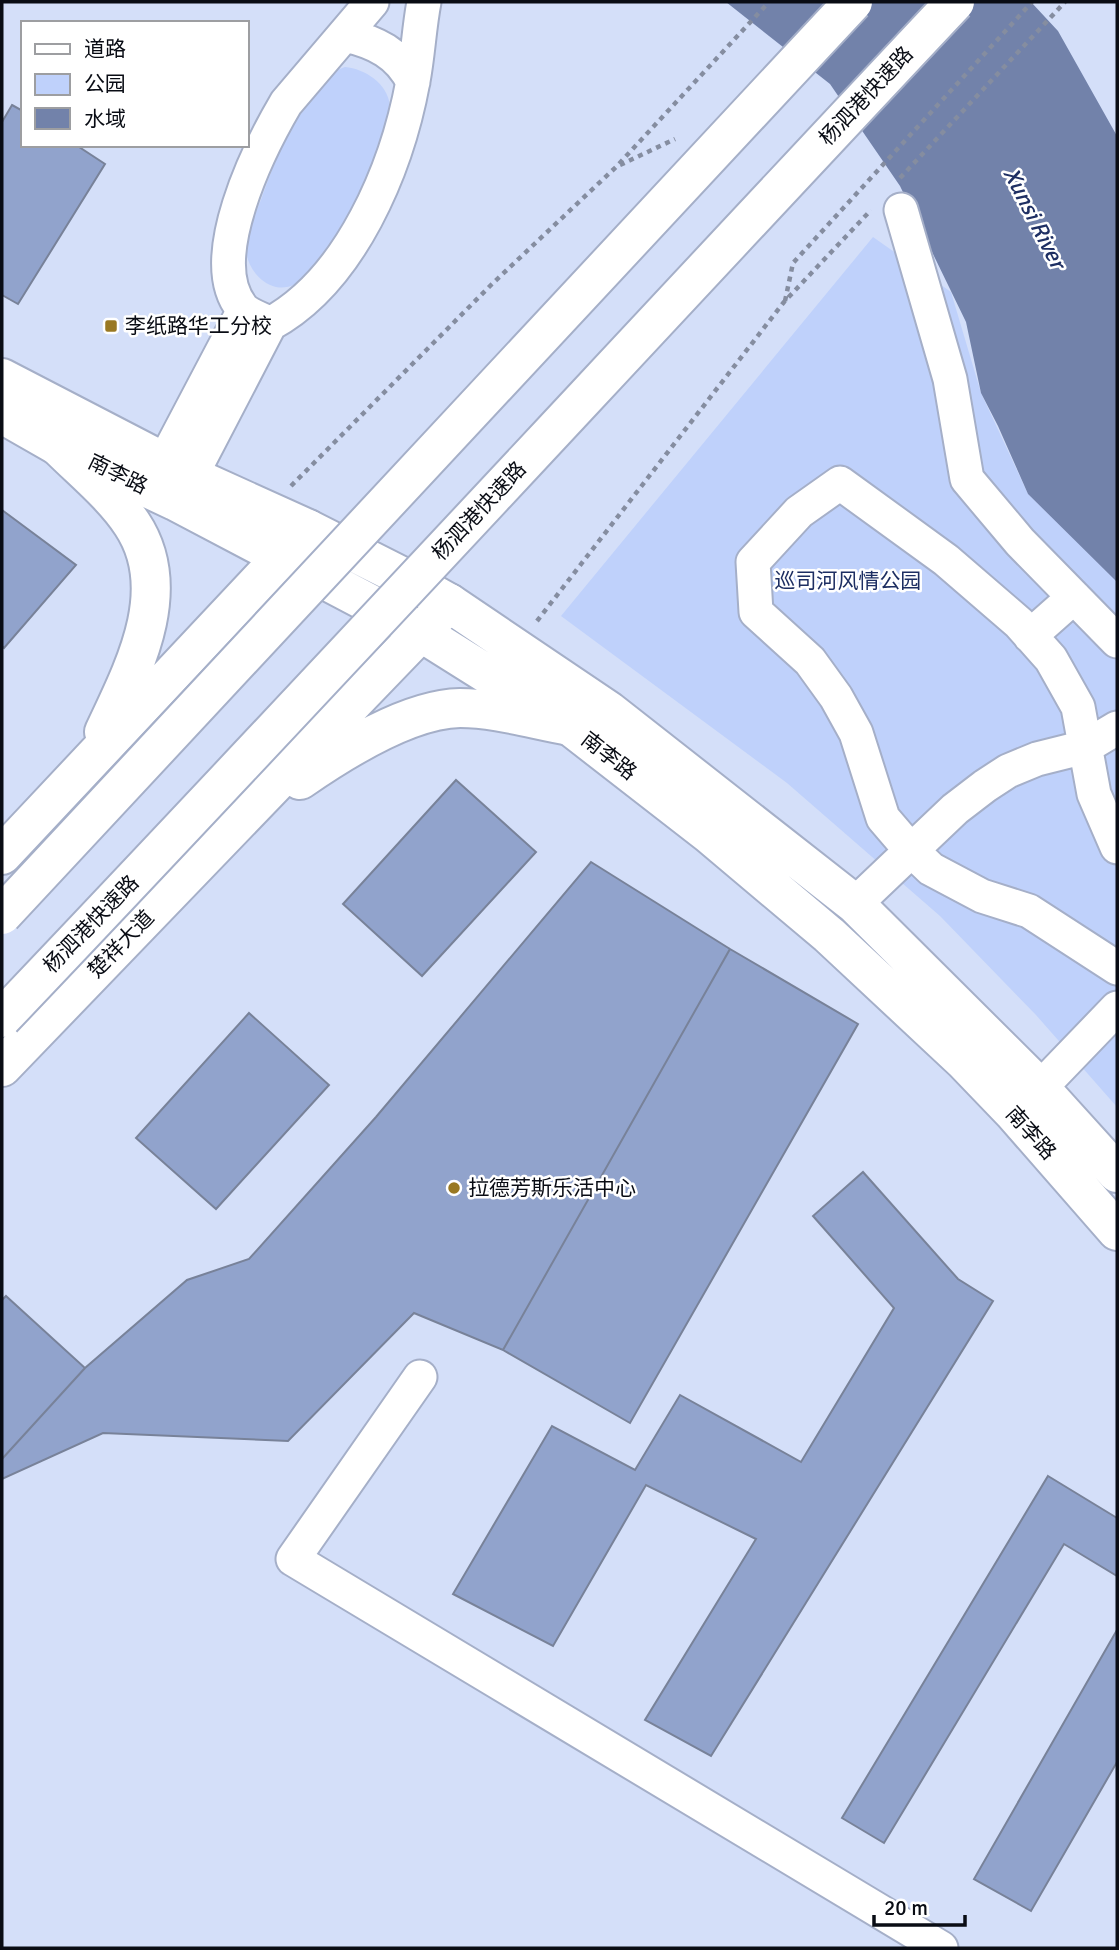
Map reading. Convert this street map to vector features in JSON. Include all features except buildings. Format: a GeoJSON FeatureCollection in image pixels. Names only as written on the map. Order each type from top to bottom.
{"type":"FeatureCollection","features":[{"type":"Feature","properties":{"kind":"main road"},"geometry":{"type":"LineString","coordinates":[[2,915],[204,695],[853,2]]}},
{"type":"Feature","properties":{"kind":"main road","name":"杨泗港快速路"},"geometry":{"type":"LineString","coordinates":[[2,1018],[261,747],[655,320],[955,2]]}},
{"type":"Feature","properties":{"kind":"main road","name":"南李路"},"geometry":{"type":"LineString","coordinates":[[2,379],[178,469],[308,529],[449,603],[609,711],[855,904],[1040,1088],[1117,1173]]}},
{"type":"Feature","properties":{"kind":"main road","name":"南李路"},"geometry":{"type":"LineString","coordinates":[[2,414],[58,446],[174,502],[422,633],[570,726],[709,834],[829,935],[964,1061],[1117,1231]]}},
{"type":"Feature","properties":{"kind":"main road"},"geometry":{"type":"LineString","coordinates":[[58,446],[132,524],[144,545],[151,573],[146,631],[132,671],[90,763]]}},
{"type":"Feature","properties":{"kind":"main road"},"geometry":{"type":"LineString","coordinates":[[2,855],[308,529]]}},
{"type":"Feature","properties":{"kind":"main road"},"geometry":{"type":"LineString","coordinates":[[241,821],[449,603]]}},
{"type":"Feature","properties":{"kind":"main road"},"geometry":{"type":"LineString","coordinates":[[241,821],[324,764],[390,728],[438,711],[460,708],[484,710],[570,726]]}},
{"type":"Feature","properties":{"kind":"main road","name":"楚祥大道"},"geometry":{"type":"LineString","coordinates":[[2,1066],[241,821]]}},
{"type":"Feature","properties":{"kind":"street"},"geometry":{"type":"LineString","coordinates":[[372,2],[286,103],[264,147],[240,206],[230,238],[228,274],[233,294],[257,317],[289,314],[322,282],[344,254],[366,218],[383,182],[401,130],[413,82],[424,2]]}},
{"type":"Feature","properties":{"kind":"street"},"geometry":{"type":"LineString","coordinates":[[345,35],[367,40],[389,52],[407,69],[413,82]]}},
{"type":"Feature","properties":{"kind":"street"},"geometry":{"type":"LineString","coordinates":[[892,198],[950,379],[967,479],[1020,542],[1117,641]]}},
{"type":"Feature","properties":{"kind":"street"},"geometry":{"type":"LineString","coordinates":[[178,469],[257,317]]}},
{"type":"Feature","properties":{"kind":"street"},"geometry":{"type":"LineString","coordinates":[[1117,847],[1094,794],[1078,708],[1051,659],[1030,636],[946,560],[840,484],[799,512],[754,562],[756,611],[810,661],[836,697],[856,733],[883,818],[931,869],[982,896],[1029,911],[1117,968]]}},
{"type":"Feature","properties":{"kind":"street"},"geometry":{"type":"LineString","coordinates":[[1030,636],[1074,597]]}},
{"type":"Feature","properties":{"kind":"street"},"geometry":{"type":"LineString","coordinates":[[855,904],[954,809],[1008,771],[1037,759],[1084,747],[1117,728]]}},
{"type":"Feature","properties":{"kind":"street"},"geometry":{"type":"LineString","coordinates":[[1040,1088],[1117,1008]]}},
{"type":"Feature","properties":{"kind":"street"},"geometry":{"type":"LineString","coordinates":[[420,1377],[293,1559],[941,1948]]}},
{"type":"Feature","properties":{"kind":"path"},"geometry":{"type":"LineString","coordinates":[[264,509],[298,480],[401,373],[616,167],[769,2]]}},
{"type":"Feature","properties":{"kind":"path"},"geometry":{"type":"LineString","coordinates":[[784,302],[793,263],[1032,2]]}},
{"type":"Feature","properties":{"kind":"path"},"geometry":{"type":"LineString","coordinates":[[516,648],[784,302],[892,198],[1065,2]]}},
{"type":"Feature","properties":{"kind":"path"},"geometry":{"type":"LineString","coordinates":[[616,167],[673,141],[683,131]]}},
{"type":"Feature","properties":{"kind":"green space"},"geometry":{"type":"Polygon","coordinates":[[[345,67],[367,74],[380,84],[388,97],[389,118],[355,205],[328,256],[299,283],[276,287],[264,282],[248,261],[246,248],[250,229],[283,142],[303,104],[329,75],[345,67]]]}},
{"type":"Feature","properties":{"kind":"green space","name":"巡司河风情公园"},"geometry":{"type":"Polygon","coordinates":[[[873,237],[951,292],[981,393],[1028,494],[1117,582],[1117,1107],[1036,1015],[940,916],[787,783],[561,616],[873,237]]]}},
{"type":"Feature","properties":{"kind":"water","name":"Xunsi River"},"geometry":{"type":"Polygon","coordinates":[[[726,2],[1031,2],[1058,31],[1117,136],[1117,582],[1028,494],[981,393],[966,322],[900,186],[830,84],[726,2]]]}},
{"type":"Feature","properties":{"kind":"place","name":"李纸路华工分校"},"geometry":{"type":"Point","coordinates":[111,326]}},
{"type":"Feature","properties":{"kind":"place","name":"拉德芳斯乐活中心"},"geometry":{"type":"Point","coordinates":[454,1188]}}]}
